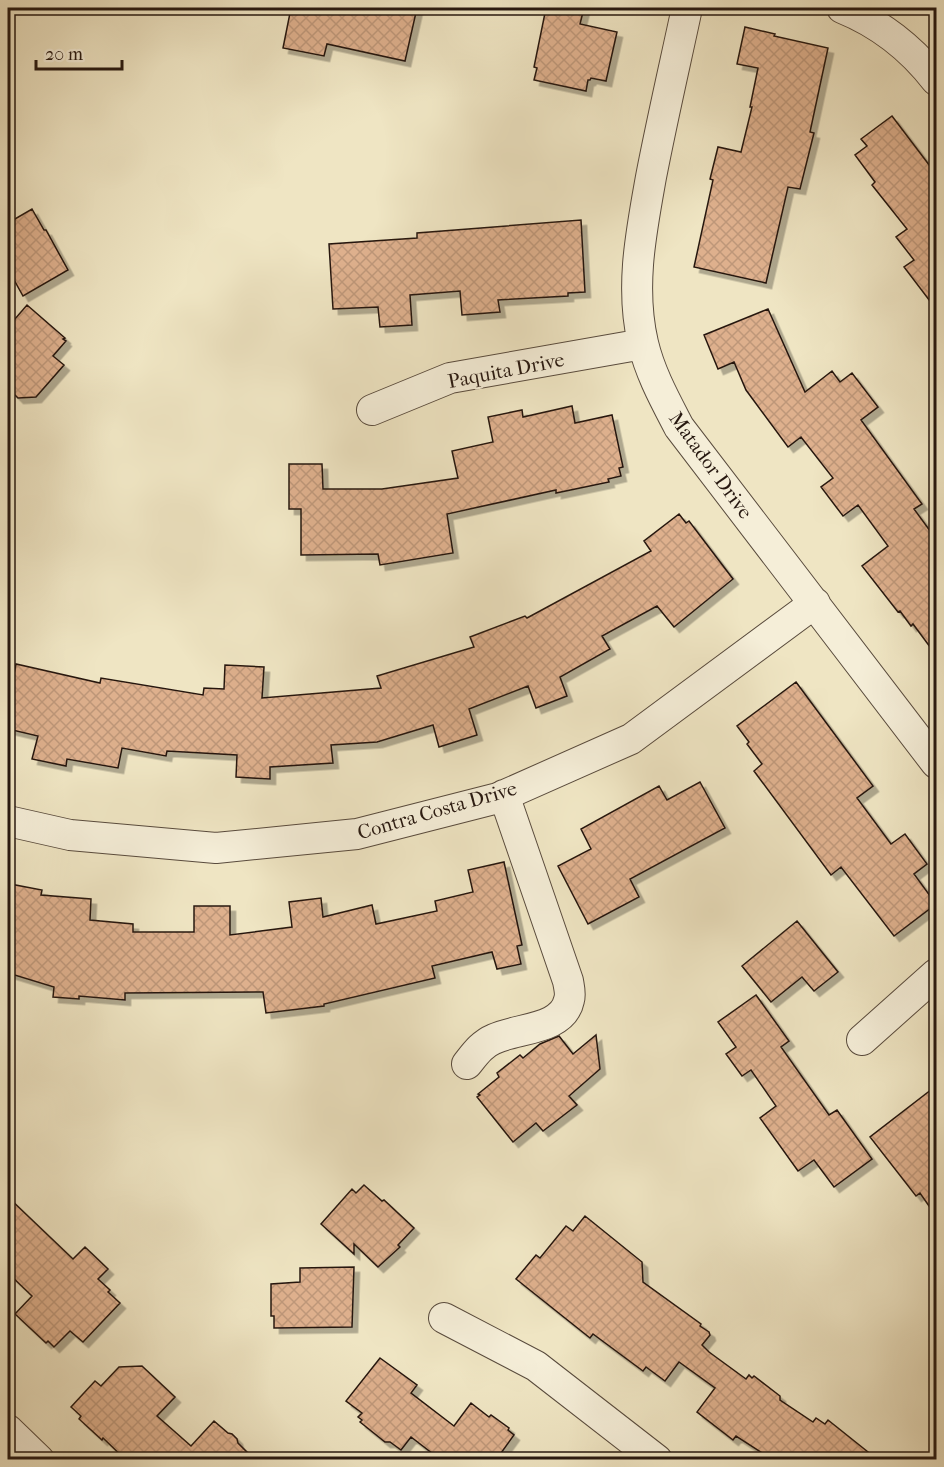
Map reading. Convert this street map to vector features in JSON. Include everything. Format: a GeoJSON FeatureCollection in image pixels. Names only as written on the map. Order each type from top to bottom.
{"type":"FeatureCollection","features":[{"type":"Feature","properties":{"kind":"street","name":"Matador Drive"},"geometry":{"type":"LineString","coordinates":[[687,8],[639,243],[635,292],[643,344],[658,386],[679,427],[936,763]]}},
{"type":"Feature","properties":{"kind":"street"},"geometry":{"type":"LineString","coordinates":[[842,8],[861,16],[890,35],[921,60],[936,80]]}},
{"type":"Feature","properties":{"kind":"street","name":"Paquita Drive"},"geometry":{"type":"LineString","coordinates":[[372,410],[450,378],[643,344]]}},
{"type":"Feature","properties":{"kind":"street","name":"Contra Costa Drive"},"geometry":{"type":"LineString","coordinates":[[8,821],[70,835],[216,848],[357,834],[504,795],[632,739],[814,603]]}},
{"type":"Feature","properties":{"kind":"street"},"geometry":{"type":"LineString","coordinates":[[467,1064],[479,1048],[494,1039],[551,1021],[565,1011],[570,998],[568,981],[504,795]]}},
{"type":"Feature","properties":{"kind":"street"},"geometry":{"type":"LineString","coordinates":[[862,1040],[936,974]]}},
{"type":"Feature","properties":{"kind":"street"},"geometry":{"type":"LineString","coordinates":[[444,1318],[536,1366],[657,1460]]}},
{"type":"Feature","properties":{"kind":"street"},"geometry":{"type":"LineString","coordinates":[[8,1430],[39,1460]]}},
{"type":"Feature","properties":{"kind":"building"},"geometry":{"type":"Polygon","coordinates":[[[291,8],[417,8],[405,61],[327,44],[324,56],[283,48],[291,8]]]}},
{"type":"Feature","properties":{"kind":"building"},"geometry":{"type":"Polygon","coordinates":[[[546,8],[584,8],[580,24],[617,32],[606,81],[591,78],[588,80],[586,91],[534,80],[537,68],[534,67],[546,8]]]}},
{"type":"Feature","properties":{"kind":"building"},"geometry":{"type":"Polygon","coordinates":[[[745,27],[828,48],[810,132],[814,133],[800,189],[788,187],[766,283],[694,267],[718,147],[741,152],[752,107],[750,107],[758,68],[737,64],[745,27]]]}},
{"type":"Feature","properties":{"kind":"building"},"geometry":{"type":"Polygon","coordinates":[[[892,116],[936,174],[936,309],[904,267],[914,260],[896,237],[907,229],[872,185],[875,182],[855,155],[867,146],[861,139],[892,116]]]}},
{"type":"Feature","properties":{"kind":"building"},"geometry":{"type":"Polygon","coordinates":[[[32,209],[68,270],[23,296],[8,269],[8,223],[32,209]]]}},
{"type":"Feature","properties":{"kind":"building"},"geometry":{"type":"Polygon","coordinates":[[[581,220],[585,292],[568,293],[568,296],[498,300],[500,312],[462,315],[460,291],[410,295],[412,325],[380,327],[378,307],[333,309],[329,244],[417,238],[417,233],[581,220]]]}},
{"type":"Feature","properties":{"kind":"building"},"geometry":{"type":"Polygon","coordinates":[[[27,305],[65,338],[63,339],[66,341],[53,356],[64,365],[36,397],[18,398],[8,388],[8,327],[27,305]]]}},
{"type":"Feature","properties":{"kind":"building"},"geometry":{"type":"Polygon","coordinates":[[[768,309],[805,392],[832,371],[840,382],[852,373],[878,407],[861,420],[922,504],[914,509],[936,539],[936,655],[913,624],[911,626],[900,611],[898,612],[862,566],[888,546],[858,505],[843,516],[821,487],[833,478],[801,437],[788,447],[746,390],[734,362],[718,369],[704,335],[768,309]]]}},
{"type":"Feature","properties":{"kind":"building"},"geometry":{"type":"Polygon","coordinates":[[[572,406],[575,423],[612,415],[623,467],[619,468],[621,476],[608,479],[609,482],[556,493],[556,490],[447,514],[453,553],[380,565],[378,554],[301,555],[301,509],[289,509],[289,464],[322,464],[323,489],[382,489],[458,478],[452,451],[493,442],[488,417],[522,410],[523,417],[572,406]]]}},
{"type":"Feature","properties":{"kind":"building"},"geometry":{"type":"Polygon","coordinates":[[[679,514],[686,523],[689,521],[733,579],[674,627],[657,606],[602,636],[610,649],[560,677],[567,696],[536,708],[528,686],[469,709],[477,735],[439,747],[433,725],[377,742],[331,745],[333,763],[270,767],[270,779],[236,777],[237,755],[167,751],[166,756],[122,748],[118,768],[67,759],[66,766],[32,759],[38,736],[8,729],[8,704],[16,664],[100,683],[101,678],[203,695],[204,688],[224,689],[225,665],[264,667],[262,698],[381,688],[377,676],[474,647],[470,637],[525,616],[527,618],[651,551],[644,541],[679,514]]]}},
{"type":"Feature","properties":{"kind":"building"},"geometry":{"type":"Polygon","coordinates":[[[796,682],[873,786],[857,798],[891,844],[905,834],[927,864],[914,874],[936,904],[894,936],[841,867],[831,875],[754,771],[762,764],[737,726],[796,682]]]}},
{"type":"Feature","properties":{"kind":"building"},"geometry":{"type":"Polygon","coordinates":[[[700,782],[725,828],[630,879],[639,897],[588,924],[558,866],[591,849],[581,829],[659,786],[667,800],[700,782]]]}},
{"type":"Feature","properties":{"kind":"building"},"geometry":{"type":"Polygon","coordinates":[[[504,862],[522,945],[517,946],[521,964],[497,969],[492,952],[432,966],[435,978],[324,1004],[324,1006],[266,1013],[263,992],[125,993],[125,1000],[79,996],[79,999],[53,997],[54,987],[8,973],[10,884],[42,890],[41,895],[91,899],[90,920],[133,924],[133,932],[194,932],[194,906],[230,906],[230,935],[292,927],[289,902],[321,898],[323,917],[372,905],[376,924],[437,911],[435,901],[473,892],[468,870],[504,862]]]}},
{"type":"Feature","properties":{"kind":"building"},"geometry":{"type":"Polygon","coordinates":[[[797,921],[838,972],[814,991],[802,977],[771,1002],[742,966],[797,921]]]}},
{"type":"Feature","properties":{"kind":"building"},"geometry":{"type":"Polygon","coordinates":[[[756,995],[789,1041],[781,1047],[829,1115],[837,1110],[872,1159],[834,1187],[814,1160],[798,1171],[760,1118],[776,1106],[751,1070],[742,1076],[726,1054],[736,1047],[718,1022],[756,995]]]}},
{"type":"Feature","properties":{"kind":"building"},"geometry":{"type":"Polygon","coordinates":[[[596,1035],[600,1069],[569,1096],[577,1105],[543,1131],[536,1123],[513,1142],[477,1097],[480,1095],[478,1094],[499,1077],[497,1073],[520,1055],[523,1058],[540,1044],[559,1036],[573,1054],[596,1035]]]}},
{"type":"Feature","properties":{"kind":"building"},"geometry":{"type":"Polygon","coordinates":[[[936,1086],[936,1216],[920,1193],[916,1196],[870,1137],[936,1086]]]}},
{"type":"Feature","properties":{"kind":"building"},"geometry":{"type":"Polygon","coordinates":[[[364,1185],[414,1228],[398,1245],[400,1247],[378,1267],[354,1244],[354,1254],[321,1224],[352,1189],[356,1193],[364,1185]]]}},
{"type":"Feature","properties":{"kind":"building"},"geometry":{"type":"Polygon","coordinates":[[[8,1197],[73,1259],[85,1247],[108,1269],[98,1279],[120,1303],[83,1342],[70,1331],[54,1347],[48,1341],[46,1343],[15,1314],[32,1296],[8,1273],[8,1197]]]}},
{"type":"Feature","properties":{"kind":"building"},"geometry":{"type":"Polygon","coordinates":[[[585,1216],[642,1262],[643,1282],[709,1332],[710,1335],[702,1345],[709,1352],[746,1379],[749,1375],[752,1378],[754,1376],[780,1396],[780,1400],[813,1422],[816,1418],[825,1424],[828,1420],[878,1460],[773,1460],[736,1436],[733,1440],[697,1412],[715,1388],[679,1362],[665,1381],[646,1367],[643,1371],[593,1334],[590,1338],[516,1279],[536,1255],[540,1258],[566,1226],[573,1231],[585,1216]]]}},
{"type":"Feature","properties":{"kind":"building"},"geometry":{"type":"Polygon","coordinates":[[[354,1267],[352,1327],[274,1328],[274,1316],[271,1316],[271,1284],[300,1282],[300,1268],[354,1267]]]}},
{"type":"Feature","properties":{"kind":"building"},"geometry":{"type":"Polygon","coordinates":[[[380,1358],[417,1385],[411,1393],[454,1426],[471,1403],[489,1417],[491,1415],[509,1428],[508,1430],[514,1435],[496,1460],[441,1460],[411,1437],[401,1450],[390,1442],[385,1442],[360,1422],[362,1420],[358,1417],[362,1413],[346,1401],[380,1358]]]}},
{"type":"Feature","properties":{"kind":"building"},"geometry":{"type":"Polygon","coordinates":[[[142,1366],[175,1397],[157,1416],[191,1446],[214,1421],[232,1434],[255,1460],[126,1460],[79,1419],[81,1416],[71,1407],[95,1381],[101,1386],[119,1367],[142,1366]]]}}]}
